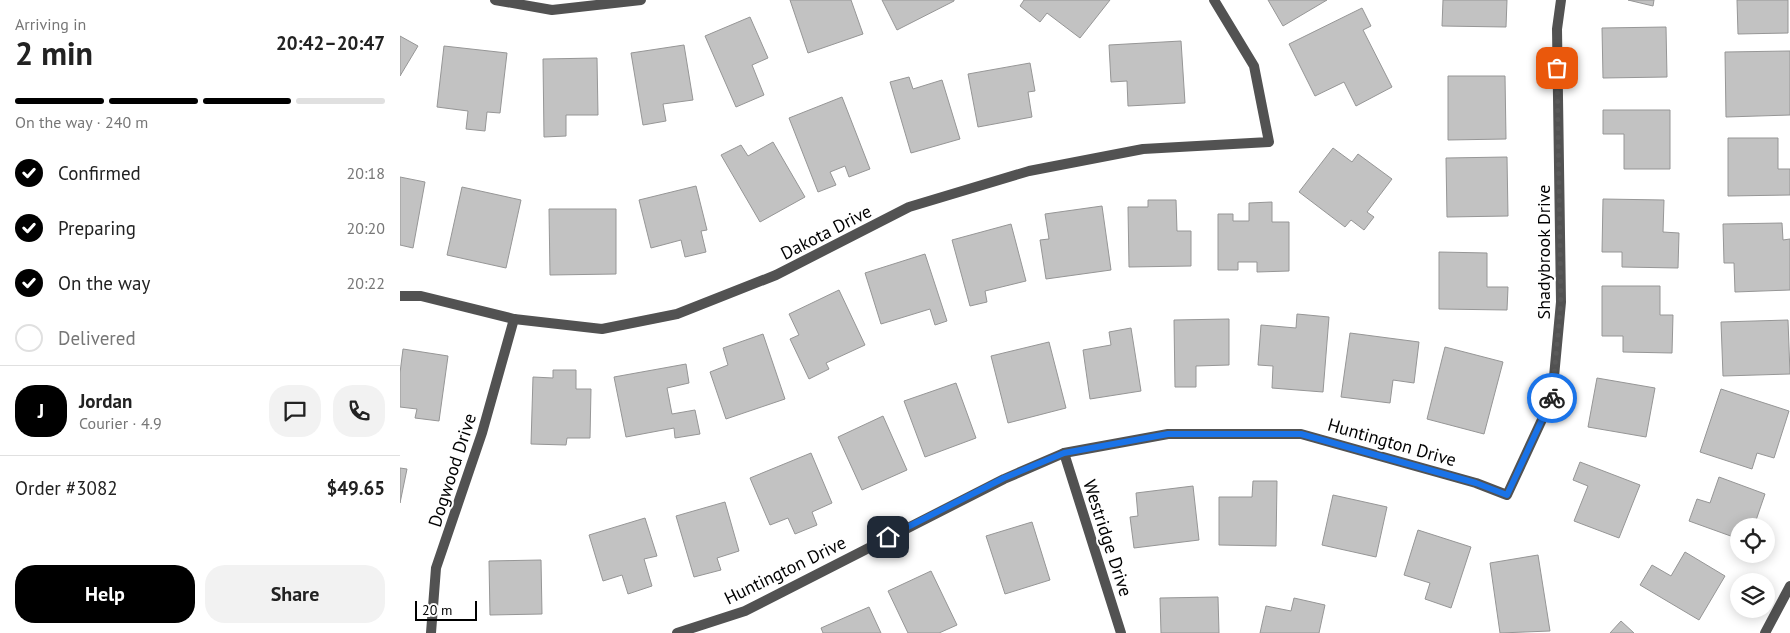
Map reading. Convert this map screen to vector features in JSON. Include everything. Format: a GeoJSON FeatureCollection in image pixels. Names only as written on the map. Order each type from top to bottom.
{"type":"FeatureCollection","features":[{"type":"Feature","properties":{"kind":"street"},"geometry":{"type":"LineString","coordinates":[[495,0],[552,10],[641,0]]}},
{"type":"Feature","properties":{"kind":"street","name":"Dakota Drive"},"geometry":{"type":"LineString","coordinates":[[400,296],[421,296],[514,319],[602,329],[677,314],[776,275],[909,207],[1029,171],[1143,149],[1269,142],[1254,66],[1214,0]]}},
{"type":"Feature","properties":{"kind":"street","name":"Shadybrook Drive"},"geometry":{"type":"LineString","coordinates":[[1507,495],[1552,398],[1561,302],[1557,29],[1561,0]]}},
{"type":"Feature","properties":{"kind":"street","name":"Dogwood Drive"},"geometry":{"type":"LineString","coordinates":[[431,633],[436,568],[482,433],[514,319]]}},
{"type":"Feature","properties":{"kind":"street","name":"Huntington Drive"},"geometry":{"type":"LineString","coordinates":[[677,633],[745,611],[1004,478],[1064,453],[1168,434],[1301,434],[1476,483],[1507,495]]}},
{"type":"Feature","properties":{"kind":"street","name":"Westridge Drive"},"geometry":{"type":"LineString","coordinates":[[1064,453],[1120,633]]}},
{"type":"Feature","properties":{"kind":"street"},"geometry":{"type":"LineString","coordinates":[[1765,633],[1790,586]]}},
{"type":"Feature","properties":{"kind":"building"},"geometry":{"type":"Polygon","coordinates":[[[790,0],[851,0],[863,34],[808,53],[790,0]]]}},
{"type":"Feature","properties":{"kind":"building"},"geometry":{"type":"Polygon","coordinates":[[[882,0],[954,0],[954,1],[897,30],[882,0]]]}},
{"type":"Feature","properties":{"kind":"building"},"geometry":{"type":"Polygon","coordinates":[[[1024,0],[1110,0],[1080,38],[1047,13],[1040,22],[1020,6],[1024,0]]]}},
{"type":"Feature","properties":{"kind":"building"},"geometry":{"type":"Polygon","coordinates":[[[1268,0],[1327,0],[1283,26],[1268,0]]]}},
{"type":"Feature","properties":{"kind":"building"},"geometry":{"type":"Polygon","coordinates":[[[1443,0],[1507,0],[1506,27],[1442,26],[1443,0]]]}},
{"type":"Feature","properties":{"kind":"building"},"geometry":{"type":"Polygon","coordinates":[[[1628,0],[1654,0],[1653,6],[1628,0]]]}},
{"type":"Feature","properties":{"kind":"building"},"geometry":{"type":"Polygon","coordinates":[[[1737,0],[1788,0],[1788,33],[1738,34],[1737,0]]]}},
{"type":"Feature","properties":{"kind":"building"},"geometry":{"type":"Polygon","coordinates":[[[1362,8],[1371,26],[1363,30],[1392,87],[1356,106],[1344,82],[1315,96],[1289,44],[1362,8]]]}},
{"type":"Feature","properties":{"kind":"building"},"geometry":{"type":"Polygon","coordinates":[[[750,17],[768,58],[752,65],[764,95],[736,107],[705,36],[750,17]]]}},
{"type":"Feature","properties":{"kind":"building"},"geometry":{"type":"Polygon","coordinates":[[[1666,27],[1667,77],[1603,78],[1602,28],[1666,27]]]}},
{"type":"Feature","properties":{"kind":"building"},"geometry":{"type":"Polygon","coordinates":[[[400,36],[418,46],[400,76],[400,36]]]}},
{"type":"Feature","properties":{"kind":"building"},"geometry":{"type":"Polygon","coordinates":[[[1181,41],[1185,103],[1128,106],[1127,81],[1111,82],[1109,45],[1181,41]]]}},
{"type":"Feature","properties":{"kind":"building"},"geometry":{"type":"Polygon","coordinates":[[[684,45],[693,100],[663,104],[666,121],[643,125],[631,53],[684,45]]]}},
{"type":"Feature","properties":{"kind":"building"},"geometry":{"type":"Polygon","coordinates":[[[444,46],[507,53],[500,113],[487,112],[485,131],[466,129],[468,111],[437,107],[444,46]]]}},
{"type":"Feature","properties":{"kind":"building"},"geometry":{"type":"Polygon","coordinates":[[[1790,51],[1790,115],[1726,117],[1725,52],[1790,51]]]}},
{"type":"Feature","properties":{"kind":"building"},"geometry":{"type":"Polygon","coordinates":[[[597,58],[598,115],[566,115],[566,136],[544,137],[543,59],[597,58]]]}},
{"type":"Feature","properties":{"kind":"building"},"geometry":{"type":"Polygon","coordinates":[[[1030,63],[1035,91],[1028,92],[1032,117],[978,127],[968,74],[1030,63]]]}},
{"type":"Feature","properties":{"kind":"building"},"geometry":{"type":"Polygon","coordinates":[[[1448,76],[1505,76],[1506,139],[1448,140],[1448,76]]]}},
{"type":"Feature","properties":{"kind":"building"},"geometry":{"type":"Polygon","coordinates":[[[909,77],[913,89],[942,80],[960,139],[911,153],[890,82],[909,77]]]}},
{"type":"Feature","properties":{"kind":"building"},"geometry":{"type":"Polygon","coordinates":[[[842,97],[870,169],[849,177],[845,166],[830,172],[836,185],[818,192],[789,118],[842,97]]]}},
{"type":"Feature","properties":{"kind":"building"},"geometry":{"type":"Polygon","coordinates":[[[1603,110],[1670,110],[1670,169],[1624,169],[1624,134],[1603,134],[1603,110]]]}},
{"type":"Feature","properties":{"kind":"building"},"geometry":{"type":"Polygon","coordinates":[[[1728,138],[1778,138],[1778,169],[1790,169],[1790,195],[1728,196],[1728,138]]]}},
{"type":"Feature","properties":{"kind":"building"},"geometry":{"type":"Polygon","coordinates":[[[773,142],[805,197],[760,222],[721,155],[741,145],[748,156],[773,142]]]}},
{"type":"Feature","properties":{"kind":"building"},"geometry":{"type":"Polygon","coordinates":[[[1333,148],[1352,162],[1358,154],[1392,179],[1367,212],[1374,217],[1364,230],[1351,220],[1345,227],[1299,192],[1333,148]]]}},
{"type":"Feature","properties":{"kind":"building"},"geometry":{"type":"Polygon","coordinates":[[[1507,157],[1508,216],[1447,217],[1446,158],[1507,157]]]}},
{"type":"Feature","properties":{"kind":"building"},"geometry":{"type":"Polygon","coordinates":[[[400,177],[425,182],[413,248],[400,245],[400,177]]]}},
{"type":"Feature","properties":{"kind":"building"},"geometry":{"type":"Polygon","coordinates":[[[696,186],[707,230],[701,231],[706,252],[685,257],[681,240],[651,248],[639,200],[696,186]]]}},
{"type":"Feature","properties":{"kind":"building"},"geometry":{"type":"Polygon","coordinates":[[[462,187],[521,200],[506,268],[447,255],[462,187]]]}},
{"type":"Feature","properties":{"kind":"building"},"geometry":{"type":"Polygon","coordinates":[[[1603,199],[1664,200],[1663,232],[1679,233],[1678,268],[1622,267],[1622,252],[1602,252],[1603,199]]]}},
{"type":"Feature","properties":{"kind":"building"},"geometry":{"type":"Polygon","coordinates":[[[1148,200],[1176,200],[1177,231],[1191,231],[1191,266],[1129,267],[1128,207],[1148,207],[1148,200]]]}},
{"type":"Feature","properties":{"kind":"building"},"geometry":{"type":"Polygon","coordinates":[[[1272,202],[1272,222],[1289,222],[1289,271],[1257,272],[1257,262],[1238,262],[1238,270],[1218,270],[1218,214],[1233,214],[1233,221],[1249,221],[1249,203],[1272,202]]]}},
{"type":"Feature","properties":{"kind":"building"},"geometry":{"type":"Polygon","coordinates":[[[1102,206],[1111,270],[1046,279],[1040,240],[1049,239],[1045,214],[1102,206]]]}},
{"type":"Feature","properties":{"kind":"building"},"geometry":{"type":"Polygon","coordinates":[[[549,209],[616,209],[616,274],[550,275],[549,209]]]}},
{"type":"Feature","properties":{"kind":"building"},"geometry":{"type":"Polygon","coordinates":[[[1782,223],[1783,240],[1790,239],[1790,290],[1735,292],[1734,263],[1724,263],[1723,224],[1782,223]]]}},
{"type":"Feature","properties":{"kind":"building"},"geometry":{"type":"Polygon","coordinates":[[[1011,224],[1026,281],[985,291],[987,302],[970,306],[952,240],[1011,224]]]}},
{"type":"Feature","properties":{"kind":"building"},"geometry":{"type":"Polygon","coordinates":[[[1439,252],[1487,253],[1487,287],[1508,287],[1507,310],[1439,309],[1439,252]]]}},
{"type":"Feature","properties":{"kind":"building"},"geometry":{"type":"Polygon","coordinates":[[[925,254],[947,321],[935,325],[930,309],[881,324],[865,273],[925,254]]]}},
{"type":"Feature","properties":{"kind":"building"},"geometry":{"type":"Polygon","coordinates":[[[1602,286],[1660,286],[1660,315],[1673,315],[1672,353],[1623,352],[1623,336],[1602,336],[1602,286]]]}},
{"type":"Feature","properties":{"kind":"building"},"geometry":{"type":"Polygon","coordinates":[[[839,290],[865,345],[826,363],[829,369],[809,379],[790,339],[799,335],[789,314],[839,290]]]}},
{"type":"Feature","properties":{"kind":"building"},"geometry":{"type":"Polygon","coordinates":[[[1297,314],[1329,317],[1323,392],[1272,388],[1273,366],[1258,365],[1261,325],[1296,328],[1297,314]]]}},
{"type":"Feature","properties":{"kind":"building"},"geometry":{"type":"Polygon","coordinates":[[[1229,319],[1229,365],[1196,366],[1196,387],[1175,387],[1174,320],[1229,319]]]}},
{"type":"Feature","properties":{"kind":"building"},"geometry":{"type":"Polygon","coordinates":[[[1788,320],[1790,374],[1723,376],[1721,322],[1788,320]]]}},
{"type":"Feature","properties":{"kind":"building"},"geometry":{"type":"Polygon","coordinates":[[[1131,328],[1141,391],[1090,399],[1083,350],[1111,345],[1109,332],[1131,328]]]}},
{"type":"Feature","properties":{"kind":"building"},"geometry":{"type":"Polygon","coordinates":[[[1350,333],[1419,342],[1414,383],[1393,380],[1390,403],[1341,397],[1350,333]]]}},
{"type":"Feature","properties":{"kind":"building"},"geometry":{"type":"Polygon","coordinates":[[[763,334],[785,399],[726,419],[710,372],[728,365],[723,348],[763,334]]]}},
{"type":"Feature","properties":{"kind":"building"},"geometry":{"type":"Polygon","coordinates":[[[1049,342],[1066,408],[1008,423],[991,356],[1049,342]]]}},
{"type":"Feature","properties":{"kind":"building"},"geometry":{"type":"Polygon","coordinates":[[[1445,347],[1503,362],[1484,434],[1427,419],[1445,347]]]}},
{"type":"Feature","properties":{"kind":"building"},"geometry":{"type":"Polygon","coordinates":[[[403,349],[448,356],[439,421],[415,418],[417,409],[400,407],[400,373],[403,349]]]}},
{"type":"Feature","properties":{"kind":"building"},"geometry":{"type":"Polygon","coordinates":[[[686,364],[689,383],[667,388],[672,414],[695,410],[700,434],[675,438],[674,428],[626,437],[614,377],[686,364]]]}},
{"type":"Feature","properties":{"kind":"building"},"geometry":{"type":"Polygon","coordinates":[[[553,370],[576,370],[576,389],[591,389],[590,438],[567,438],[566,445],[531,444],[533,377],[553,378],[553,370]]]}},
{"type":"Feature","properties":{"kind":"building"},"geometry":{"type":"Polygon","coordinates":[[[1597,378],[1655,388],[1646,437],[1588,427],[1597,378]]]}},
{"type":"Feature","properties":{"kind":"building"},"geometry":{"type":"Polygon","coordinates":[[[956,383],[976,438],[925,457],[904,401],[956,383]]]}},
{"type":"Feature","properties":{"kind":"building"},"geometry":{"type":"Polygon","coordinates":[[[1721,389],[1789,411],[1774,458],[1757,453],[1752,469],[1700,452],[1721,389]]]}},
{"type":"Feature","properties":{"kind":"building"},"geometry":{"type":"Polygon","coordinates":[[[883,416],[907,470],[862,490],[838,437],[883,416]]]}},
{"type":"Feature","properties":{"kind":"building"},"geometry":{"type":"Polygon","coordinates":[[[811,453],[832,503],[812,512],[817,525],[795,534],[788,518],[770,525],[750,478],[811,453]]]}},
{"type":"Feature","properties":{"kind":"building"},"geometry":{"type":"Polygon","coordinates":[[[1580,462],[1640,485],[1619,538],[1574,521],[1588,486],[1573,480],[1580,462]]]}},
{"type":"Feature","properties":{"kind":"building"},"geometry":{"type":"Polygon","coordinates":[[[400,468],[407,469],[400,503],[400,468]]]}},
{"type":"Feature","properties":{"kind":"building"},"geometry":{"type":"Polygon","coordinates":[[[1719,477],[1765,494],[1757,518],[1730,518],[1730,536],[1689,521],[1697,499],[1710,503],[1719,477]]]}},
{"type":"Feature","properties":{"kind":"building"},"geometry":{"type":"Polygon","coordinates":[[[1253,481],[1277,481],[1276,546],[1219,545],[1219,497],[1252,497],[1253,481]]]}},
{"type":"Feature","properties":{"kind":"building"},"geometry":{"type":"Polygon","coordinates":[[[1193,486],[1199,540],[1134,548],[1130,517],[1138,516],[1136,493],[1193,486]]]}},
{"type":"Feature","properties":{"kind":"building"},"geometry":{"type":"Polygon","coordinates":[[[1333,495],[1387,507],[1376,557],[1322,545],[1333,495]]]}},
{"type":"Feature","properties":{"kind":"building"},"geometry":{"type":"Polygon","coordinates":[[[725,502],[739,551],[717,558],[721,570],[694,577],[676,516],[725,502]]]}},
{"type":"Feature","properties":{"kind":"building"},"geometry":{"type":"Polygon","coordinates":[[[645,518],[657,556],[644,559],[652,586],[628,594],[622,575],[603,581],[589,535],[645,518]]]}},
{"type":"Feature","properties":{"kind":"building"},"geometry":{"type":"Polygon","coordinates":[[[1032,522],[1050,580],[1005,594],[986,536],[1032,522]]]}},
{"type":"Feature","properties":{"kind":"building"},"geometry":{"type":"Polygon","coordinates":[[[1418,530],[1471,547],[1451,608],[1425,599],[1430,583],[1404,575],[1418,530]]]}},
{"type":"Feature","properties":{"kind":"building"},"geometry":{"type":"Polygon","coordinates":[[[1685,552],[1725,576],[1699,620],[1640,585],[1652,565],[1671,576],[1685,552]]]}},
{"type":"Feature","properties":{"kind":"building"},"geometry":{"type":"Polygon","coordinates":[[[1538,555],[1550,631],[1500,633],[1490,563],[1538,555]]]}},
{"type":"Feature","properties":{"kind":"building"},"geometry":{"type":"Polygon","coordinates":[[[541,560],[542,614],[490,615],[489,561],[541,560]]]}},
{"type":"Feature","properties":{"kind":"building"},"geometry":{"type":"Polygon","coordinates":[[[931,571],[957,625],[939,633],[908,633],[888,591],[931,571]]]}},
{"type":"Feature","properties":{"kind":"building"},"geometry":{"type":"Polygon","coordinates":[[[1218,597],[1219,633],[1161,633],[1160,598],[1218,597]]]}},
{"type":"Feature","properties":{"kind":"building"},"geometry":{"type":"Polygon","coordinates":[[[1294,598],[1325,605],[1319,633],[1260,633],[1266,606],[1291,611],[1294,598]]]}},
{"type":"Feature","properties":{"kind":"building"},"geometry":{"type":"Polygon","coordinates":[[[869,607],[881,633],[823,633],[821,628],[869,607]]]}},
{"type":"Feature","properties":{"kind":"building"},"geometry":{"type":"Polygon","coordinates":[[[1621,621],[1634,633],[1610,633],[1621,621]]]}},
{"type":"Feature","properties":{"kind":"way so far"},"geometry":{"type":"LineString","coordinates":[[1552,398],[1561,302],[1557,68]]}},
{"type":"Feature","properties":{"kind":"route"},"geometry":{"type":"LineString","coordinates":[[888,537],[1004,478],[1064,453],[1168,434],[1301,434],[1476,483],[1507,495],[1552,398]]}}]}
